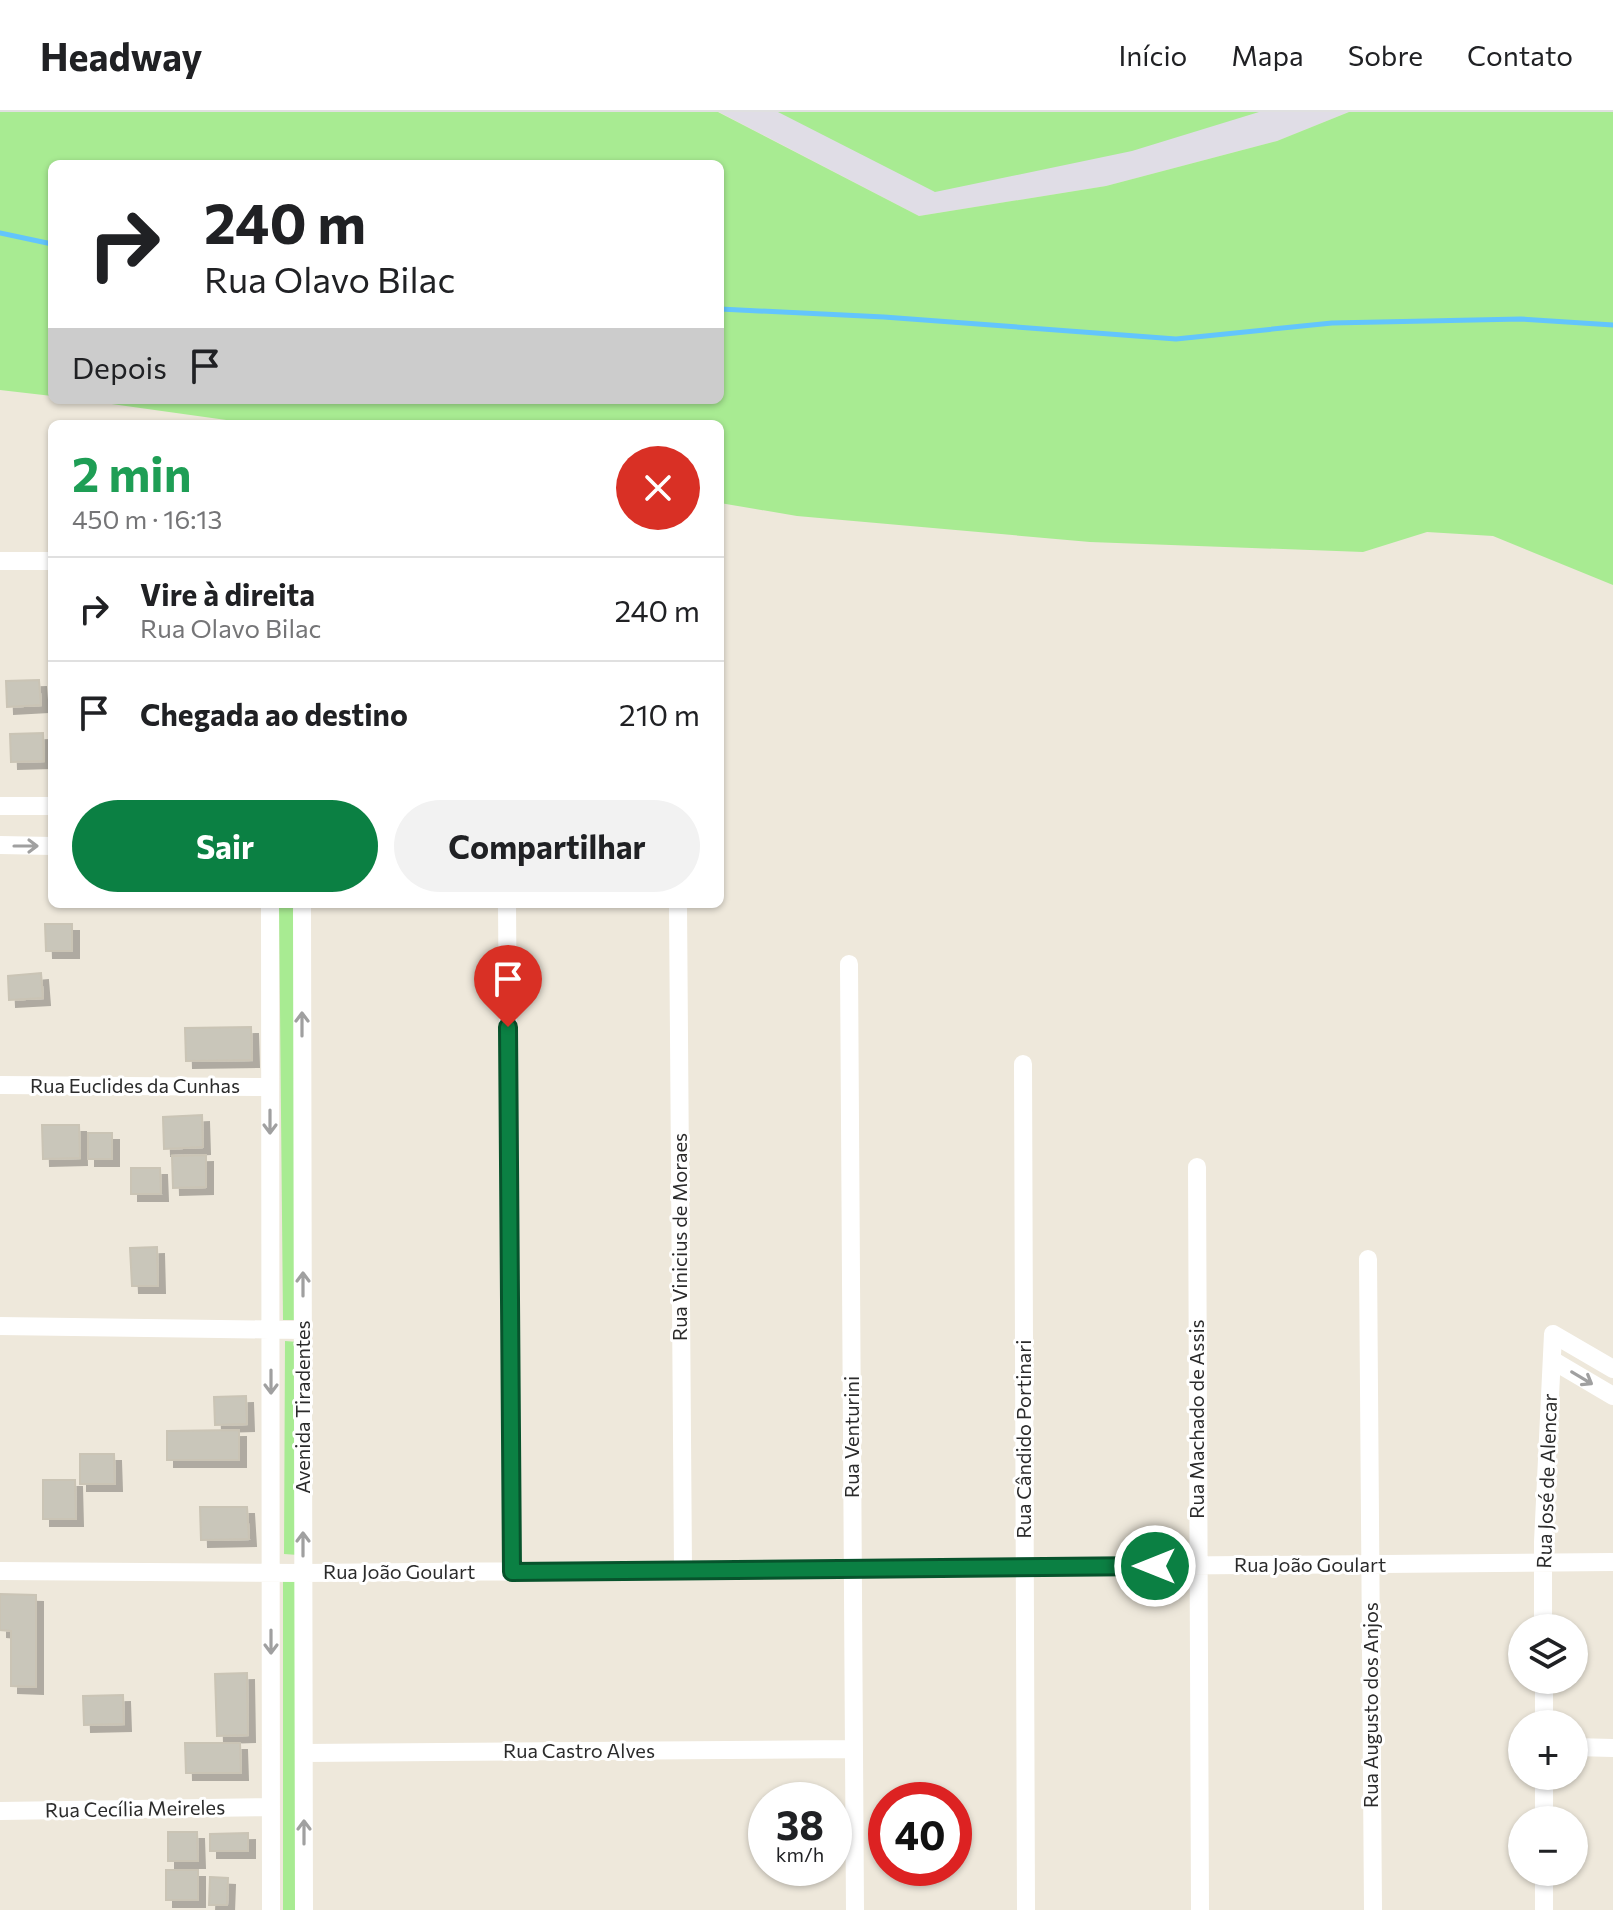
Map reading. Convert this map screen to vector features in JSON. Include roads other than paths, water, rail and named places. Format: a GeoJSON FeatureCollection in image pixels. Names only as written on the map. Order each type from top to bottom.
{"type":"FeatureCollection","features":[{"type":"Feature","properties":{"kind":"street"},"geometry":{"type":"LineString","coordinates":[[0,561],[48,561]]}},
{"type":"Feature","properties":{"kind":"street"},"geometry":{"type":"LineString","coordinates":[[0,806],[48,806]]}},
{"type":"Feature","properties":{"kind":"street"},"geometry":{"type":"LineString","coordinates":[[0,845],[48,846]]}},
{"type":"Feature","properties":{"kind":"street","name":"Avenida Tiradentes"},"geometry":{"type":"LineString","coordinates":[[270,908],[271,1910]]}},
{"type":"Feature","properties":{"kind":"street","name":"Avenida Tiradentes"},"geometry":{"type":"LineString","coordinates":[[302,908],[304,1910]]}},
{"type":"Feature","properties":{"kind":"street"},"geometry":{"type":"LineString","coordinates":[[507,908],[512,1572]]}},
{"type":"Feature","properties":{"kind":"street","name":"Rua Vinicius de Moraes"},"geometry":{"type":"LineString","coordinates":[[678,908],[683,1570]]}},
{"type":"Feature","properties":{"kind":"street","name":"Rua Venturini"},"geometry":{"type":"LineString","coordinates":[[849,964],[855,1910]]}},
{"type":"Feature","properties":{"kind":"street","name":"Rua Cândido Portinari"},"geometry":{"type":"LineString","coordinates":[[1023,1064],[1026,1910]]}},
{"type":"Feature","properties":{"kind":"street","name":"Rua Euclides da Cunhas"},"geometry":{"type":"LineString","coordinates":[[0,1085],[270,1087]]}},
{"type":"Feature","properties":{"kind":"street","name":"Rua Machado de Assis"},"geometry":{"type":"LineString","coordinates":[[1197,1167],[1200,1910]]}},
{"type":"Feature","properties":{"kind":"street","name":"Rua Augusto dos Anjos"},"geometry":{"type":"LineString","coordinates":[[1368,1259],[1373,1910]]}},
{"type":"Feature","properties":{"kind":"street"},"geometry":{"type":"LineString","coordinates":[[0,1326],[303,1330]]}},
{"type":"Feature","properties":{"kind":"street","name":"Rua José de Alencar"},"geometry":{"type":"LineString","coordinates":[[1543,1614],[1553,1334],[1613,1369]]}},
{"type":"Feature","properties":{"kind":"street"},"geometry":{"type":"LineString","coordinates":[[1552,1360],[1613,1396]]}},
{"type":"Feature","properties":{"kind":"street","name":"Rua João Goulart"},"geometry":{"type":"LineString","coordinates":[[0,1571],[512,1572],[1613,1562]]}},
{"type":"Feature","properties":{"kind":"street"},"geometry":{"type":"LineString","coordinates":[[1588,1747],[1613,1748]]}},
{"type":"Feature","properties":{"kind":"street","name":"Rua Castro Alves"},"geometry":{"type":"LineString","coordinates":[[304,1753],[854,1749]]}},
{"type":"Feature","properties":{"kind":"street","name":"Rua Cecília Meireles"},"geometry":{"type":"LineString","coordinates":[[0,1811],[271,1807]]}},
{"type":"Feature","properties":{"kind":"street"},"geometry":{"type":"LineString","coordinates":[[1544,1886],[1544,1910]]}},
{"type":"Feature","properties":{"kind":"waterway"},"geometry":{"type":"LineString","coordinates":[[0,233],[48,243]]}},
{"type":"Feature","properties":{"kind":"waterway"},"geometry":{"type":"LineString","coordinates":[[724,309],[884,317],[1176,339],[1332,323],[1521,319],[1613,325]]}}]}
